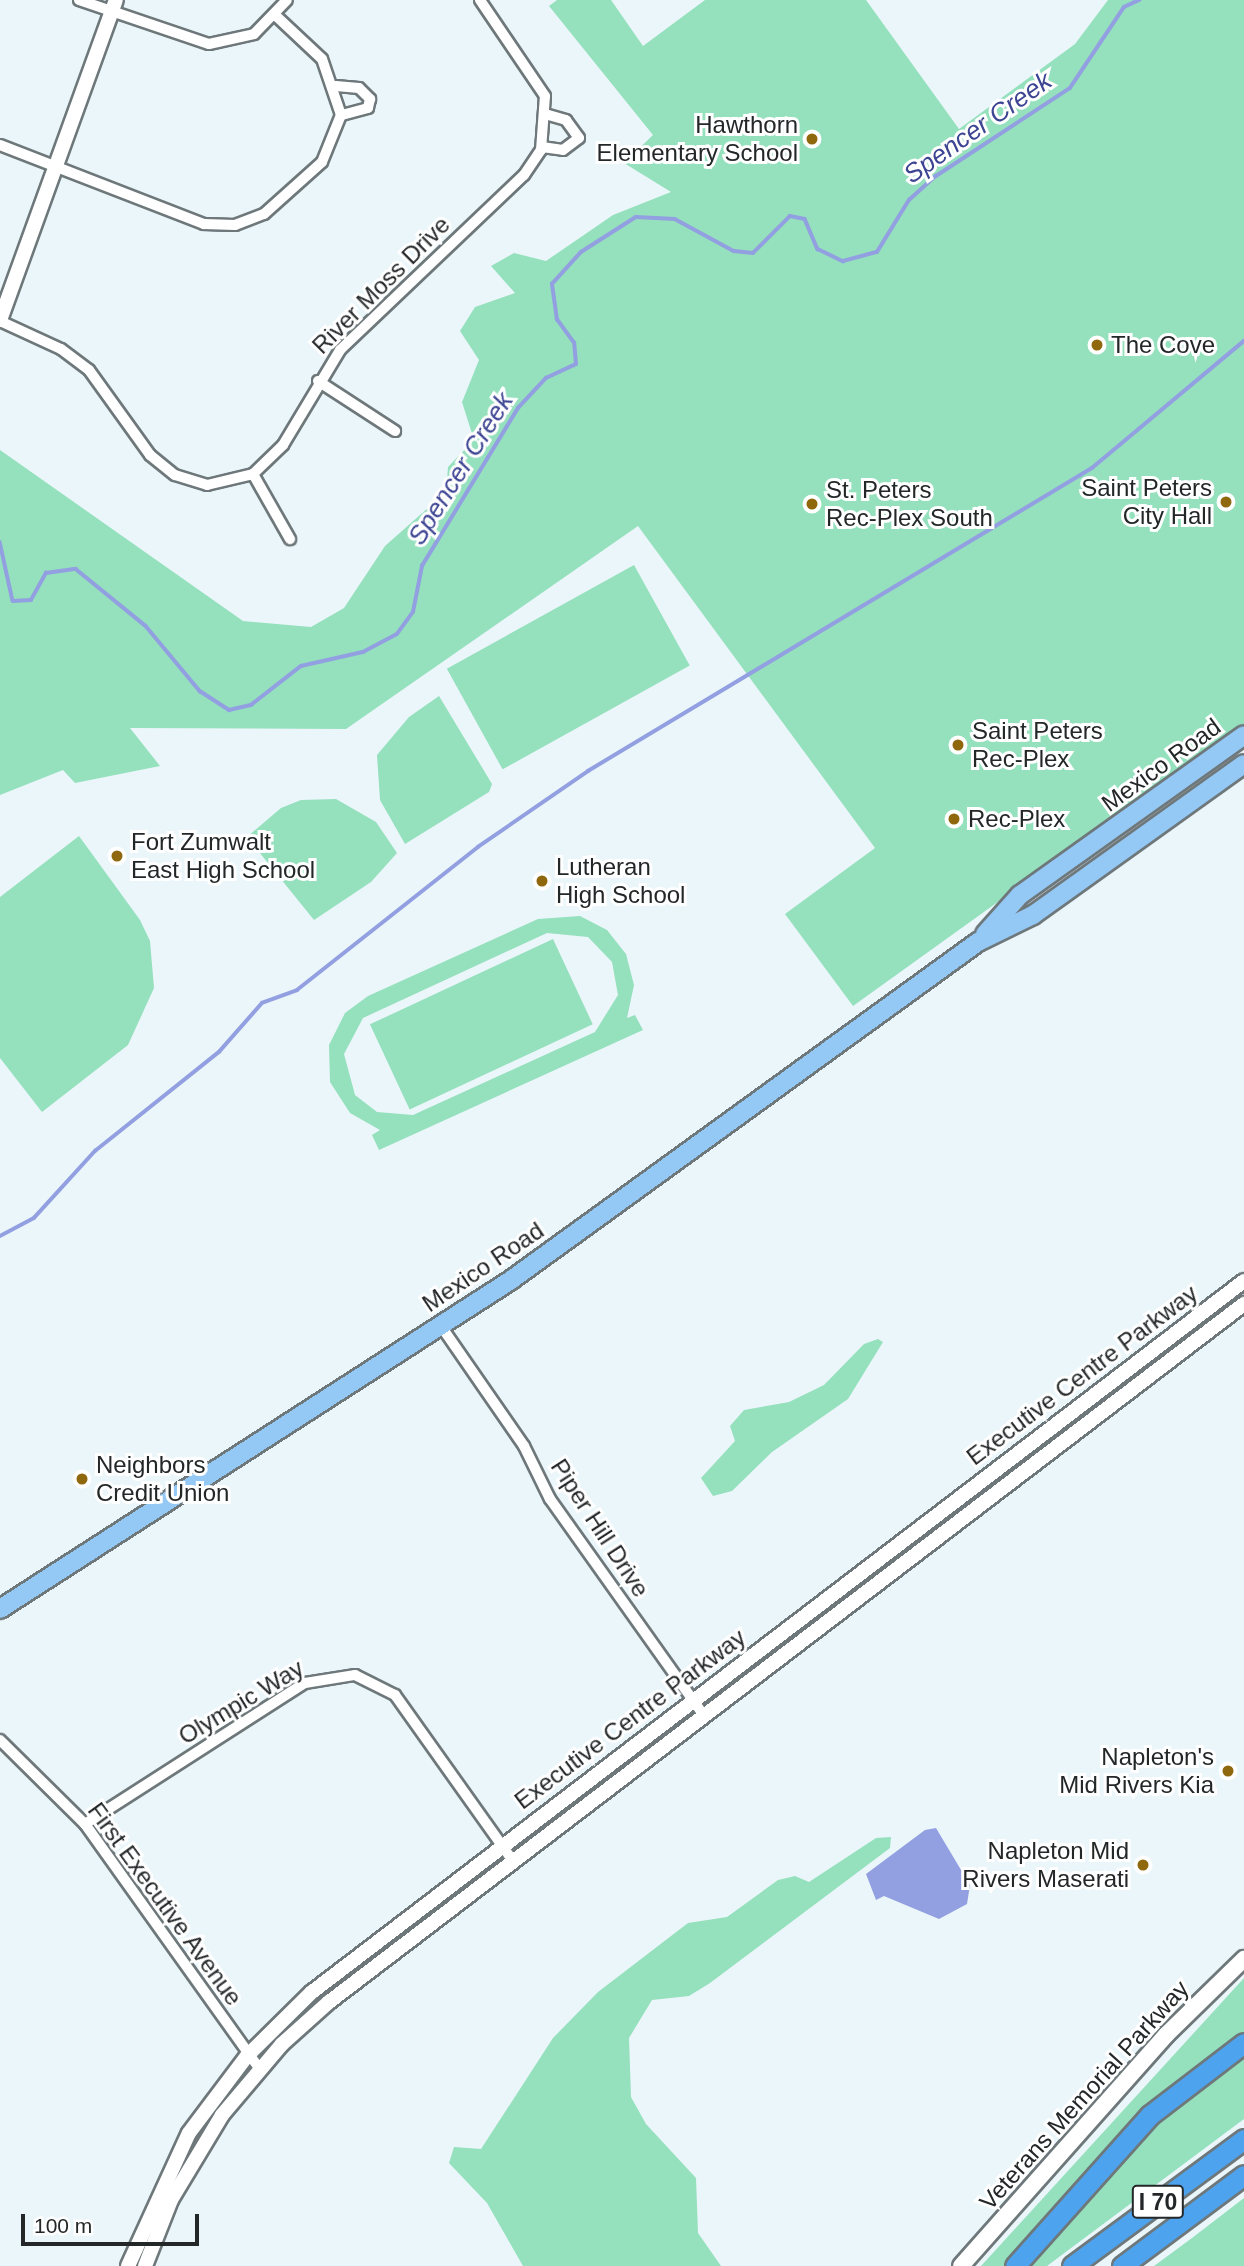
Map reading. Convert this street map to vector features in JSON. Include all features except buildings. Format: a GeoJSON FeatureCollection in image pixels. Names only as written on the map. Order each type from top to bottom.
{"type":"FeatureCollection","features":[{"type":"Feature","properties":{"kind":"highway"},"geometry":{"type":"LineString","coordinates":[[1015,2266],[1150,2115],[1244,2043]]}},
{"type":"Feature","properties":{"kind":"highway","name":"I 70"},"geometry":{"type":"LineString","coordinates":[[1072,2266],[1244,2139]]}},
{"type":"Feature","properties":{"kind":"highway","name":"I 70"},"geometry":{"type":"LineString","coordinates":[[1122,2266],[1244,2175]]}},
{"type":"Feature","properties":{"kind":"main road","name":"Mexico Road"},"geometry":{"type":"LineString","coordinates":[[978,942],[1020,895],[1244,735]]}},
{"type":"Feature","properties":{"kind":"main road","name":"Mexico Road"},"geometry":{"type":"LineString","coordinates":[[0,1609],[441,1326],[978,942],[1033,915],[1244,764]]}},
{"type":"Feature","properties":{"kind":"main road","name":"Veterans Memorial Parkway"},"geometry":{"type":"LineString","coordinates":[[961,2266],[1174,2027],[1244,1959]]}},
{"type":"Feature","properties":{"kind":"street"},"geometry":{"type":"LineString","coordinates":[[79,0],[113,6],[209,44],[241,40],[276,16],[287,0]]}},
{"type":"Feature","properties":{"kind":"street","name":"River Moss Drive"},"geometry":{"type":"LineString","coordinates":[[0,321],[61,349],[89,370],[150,455],[175,475],[206,485],[253,474],[284,445],[318,380],[340,350],[524,175],[542,146],[548,115],[536,74],[480,0]]}},
{"type":"Feature","properties":{"kind":"street"},"geometry":{"type":"LineString","coordinates":[[0,321],[113,6]]}},
{"type":"Feature","properties":{"kind":"street"},"geometry":{"type":"LineString","coordinates":[[0,145],[53,170],[204,224],[235,225],[264,214],[322,162],[341,115],[336,86],[322,59],[276,16]]}},
{"type":"Feature","properties":{"kind":"street"},"geometry":{"type":"LineString","coordinates":[[336,86],[359,88],[370,99],[368,108],[341,115]]}},
{"type":"Feature","properties":{"kind":"street"},"geometry":{"type":"LineString","coordinates":[[542,146],[563,150],[579,138],[566,120],[548,115]]}},
{"type":"Feature","properties":{"kind":"street"},"geometry":{"type":"LineString","coordinates":[[318,380],[396,431]]}},
{"type":"Feature","properties":{"kind":"street"},"geometry":{"type":"LineString","coordinates":[[253,474],[290,539]]}},
{"type":"Feature","properties":{"kind":"street","name":"Executive Centre Parkway"},"geometry":{"type":"LineString","coordinates":[[128,2266],[189,2133],[247,2056],[312,1993],[500,1846],[1244,1281]]}},
{"type":"Feature","properties":{"kind":"street","name":"Executive Centre Parkway"},"geometry":{"type":"LineString","coordinates":[[145,2266],[195,2158],[260,2069],[330,2002],[1244,1304]]}},
{"type":"Feature","properties":{"kind":"street","name":"Piper Hill Drive"},"geometry":{"type":"LineString","coordinates":[[441,1326],[524,1446],[550,1499],[704,1716]]}},
{"type":"Feature","properties":{"kind":"street","name":"Olympic Way"},"geometry":{"type":"LineString","coordinates":[[85,1824],[304,1683],[355,1675],[395,1695],[513,1861]]}},
{"type":"Feature","properties":{"kind":"street","name":"First Executive Avenue"},"geometry":{"type":"LineString","coordinates":[[0,1740],[85,1824],[247,2056],[260,2069]]}},
{"type":"Feature","properties":{"kind":"green space"},"geometry":{"type":"Polygon","coordinates":[[[557,0],[611,0],[643,46],[705,0],[866,0],[959,129],[1075,44],[1108,0],[1244,0],[1244,725],[853,1006],[785,914],[875,848],[638,526],[346,729],[130,728],[160,766],[75,783],[63,770],[0,795],[0,450],[243,621],[311,627],[344,608],[385,546],[446,492],[448,467],[474,440],[462,402],[479,360],[460,331],[475,307],[515,293],[491,266],[514,253],[546,261],[613,215],[671,192],[624,163],[653,135],[549,6],[557,0]]]}},
{"type":"Feature","properties":{"kind":"green space"},"geometry":{"type":"Polygon","coordinates":[[[634,565],[690,666],[503,769],[447,669],[634,565]]]}},
{"type":"Feature","properties":{"kind":"green space"},"geometry":{"type":"Polygon","coordinates":[[[439,696],[492,784],[489,792],[405,844],[380,800],[377,755],[409,717],[439,696]]]}},
{"type":"Feature","properties":{"kind":"green space"},"geometry":{"type":"Polygon","coordinates":[[[336,799],[376,822],[397,853],[371,882],[314,920],[247,837],[281,808],[301,800],[336,799]]]}},
{"type":"Feature","properties":{"kind":"green space"},"geometry":{"type":"Polygon","coordinates":[[[79,836],[140,920],[150,941],[154,988],[128,1045],[42,1112],[0,1058],[0,897],[79,836]]]}},
{"type":"Feature","properties":{"kind":"green space"},"geometry":{"type":"Polygon","coordinates":[[[580,916],[607,930],[626,954],[634,985],[627,1018],[635,1015],[643,1030],[379,1150],[372,1135],[380,1130],[350,1113],[330,1082],[329,1045],[345,1013],[368,996],[538,919],[580,916]],[[547,933],[363,1018],[344,1054],[355,1095],[377,1112],[413,1115],[595,1032],[618,995],[612,962],[588,937],[547,933]]]}},
{"type":"Feature","properties":{"kind":"green space"},"geometry":{"type":"Polygon","coordinates":[[[553,939],[593,1024],[410,1110],[370,1024],[553,939]]]}},
{"type":"Feature","properties":{"kind":"green space"},"geometry":{"type":"Polygon","coordinates":[[[878,1339],[883,1342],[848,1399],[772,1452],[732,1491],[713,1496],[701,1478],[735,1441],[730,1426],[744,1410],[789,1402],[824,1385],[864,1344],[878,1339]]]}},
{"type":"Feature","properties":{"kind":"green space"},"geometry":{"type":"Polygon","coordinates":[[[891,1837],[890,1848],[710,1983],[689,1996],[652,2000],[629,2038],[631,2097],[646,2124],[696,2178],[698,2233],[721,2266],[523,2266],[487,2203],[449,2163],[454,2147],[481,2149],[553,2038],[598,1992],[688,1923],[727,1917],[778,1880],[795,1876],[809,1882],[876,1838],[891,1837]]]}},
{"type":"Feature","properties":{"kind":"green space"},"geometry":{"type":"Polygon","coordinates":[[[1244,1978],[1244,2033],[1151,2103],[1004,2266],[981,2266],[1244,1978]]]}},
{"type":"Feature","properties":{"kind":"green space"},"geometry":{"type":"Polygon","coordinates":[[[1244,2051],[1244,2119],[1047,2266],[1025,2266],[1154,2122],[1244,2051]]]}},
{"type":"Feature","properties":{"kind":"green space"},"geometry":{"type":"Polygon","coordinates":[[[1244,2198],[1244,2266],[1154,2266],[1192,2238],[1244,2198]]]}},
{"type":"Feature","properties":{"kind":"water"},"geometry":{"type":"Polygon","coordinates":[[[936,1828],[970,1885],[967,1904],[939,1919],[884,1896],[876,1900],[866,1874],[925,1830],[936,1828]]]}},
{"type":"Feature","properties":{"kind":"waterway","name":"Spencer Creek"},"geometry":{"type":"LineString","coordinates":[[0,542],[13,601],[31,600],[46,573],[76,569],[146,626],[200,691],[229,710],[251,705],[301,666],[363,652],[397,634],[413,612],[422,566],[518,408],[546,378],[576,364],[574,343],[557,320],[552,284],[581,252],[636,217],[675,219],[734,251],[753,253],[790,216],[805,219],[818,249],[843,261],[877,252],[909,200],[936,176],[1070,88],[1124,7],[1139,0]]}},
{"type":"Feature","properties":{"kind":"waterway"},"geometry":{"type":"LineString","coordinates":[[0,1236],[34,1218],[95,1151],[219,1052],[262,1003],[297,990],[478,847],[588,771],[1092,468],[1244,341]]}},
{"type":"Feature","properties":{"kind":"place","name":"Hawthorn Elementary School"},"geometry":{"type":"Point","coordinates":[812,139]}},
{"type":"Feature","properties":{"kind":"place","name":"The Cove"},"geometry":{"type":"Point","coordinates":[1097,345]}},
{"type":"Feature","properties":{"kind":"place","name":"Saint Peters City Hall"},"geometry":{"type":"Point","coordinates":[1226,502]}},
{"type":"Feature","properties":{"kind":"place","name":"St. Peters Rec-Plex South"},"geometry":{"type":"Point","coordinates":[812,504]}},
{"type":"Feature","properties":{"kind":"place","name":"Saint Peters Rec-Plex"},"geometry":{"type":"Point","coordinates":[958,745]}},
{"type":"Feature","properties":{"kind":"place","name":"Rec-Plex"},"geometry":{"type":"Point","coordinates":[954,819]}},
{"type":"Feature","properties":{"kind":"place","name":"Fort Zumwalt East High School"},"geometry":{"type":"Point","coordinates":[117,856]}},
{"type":"Feature","properties":{"kind":"place","name":"Lutheran High School"},"geometry":{"type":"Point","coordinates":[542,881]}},
{"type":"Feature","properties":{"kind":"place","name":"Neighbors Credit Union"},"geometry":{"type":"Point","coordinates":[82,1479]}},
{"type":"Feature","properties":{"kind":"place","name":"Napleton's Mid Rivers Kia"},"geometry":{"type":"Point","coordinates":[1228,1771]}},
{"type":"Feature","properties":{"kind":"place","name":"Napleton Mid Rivers Maserati"},"geometry":{"type":"Point","coordinates":[1143,1865]}}]}
